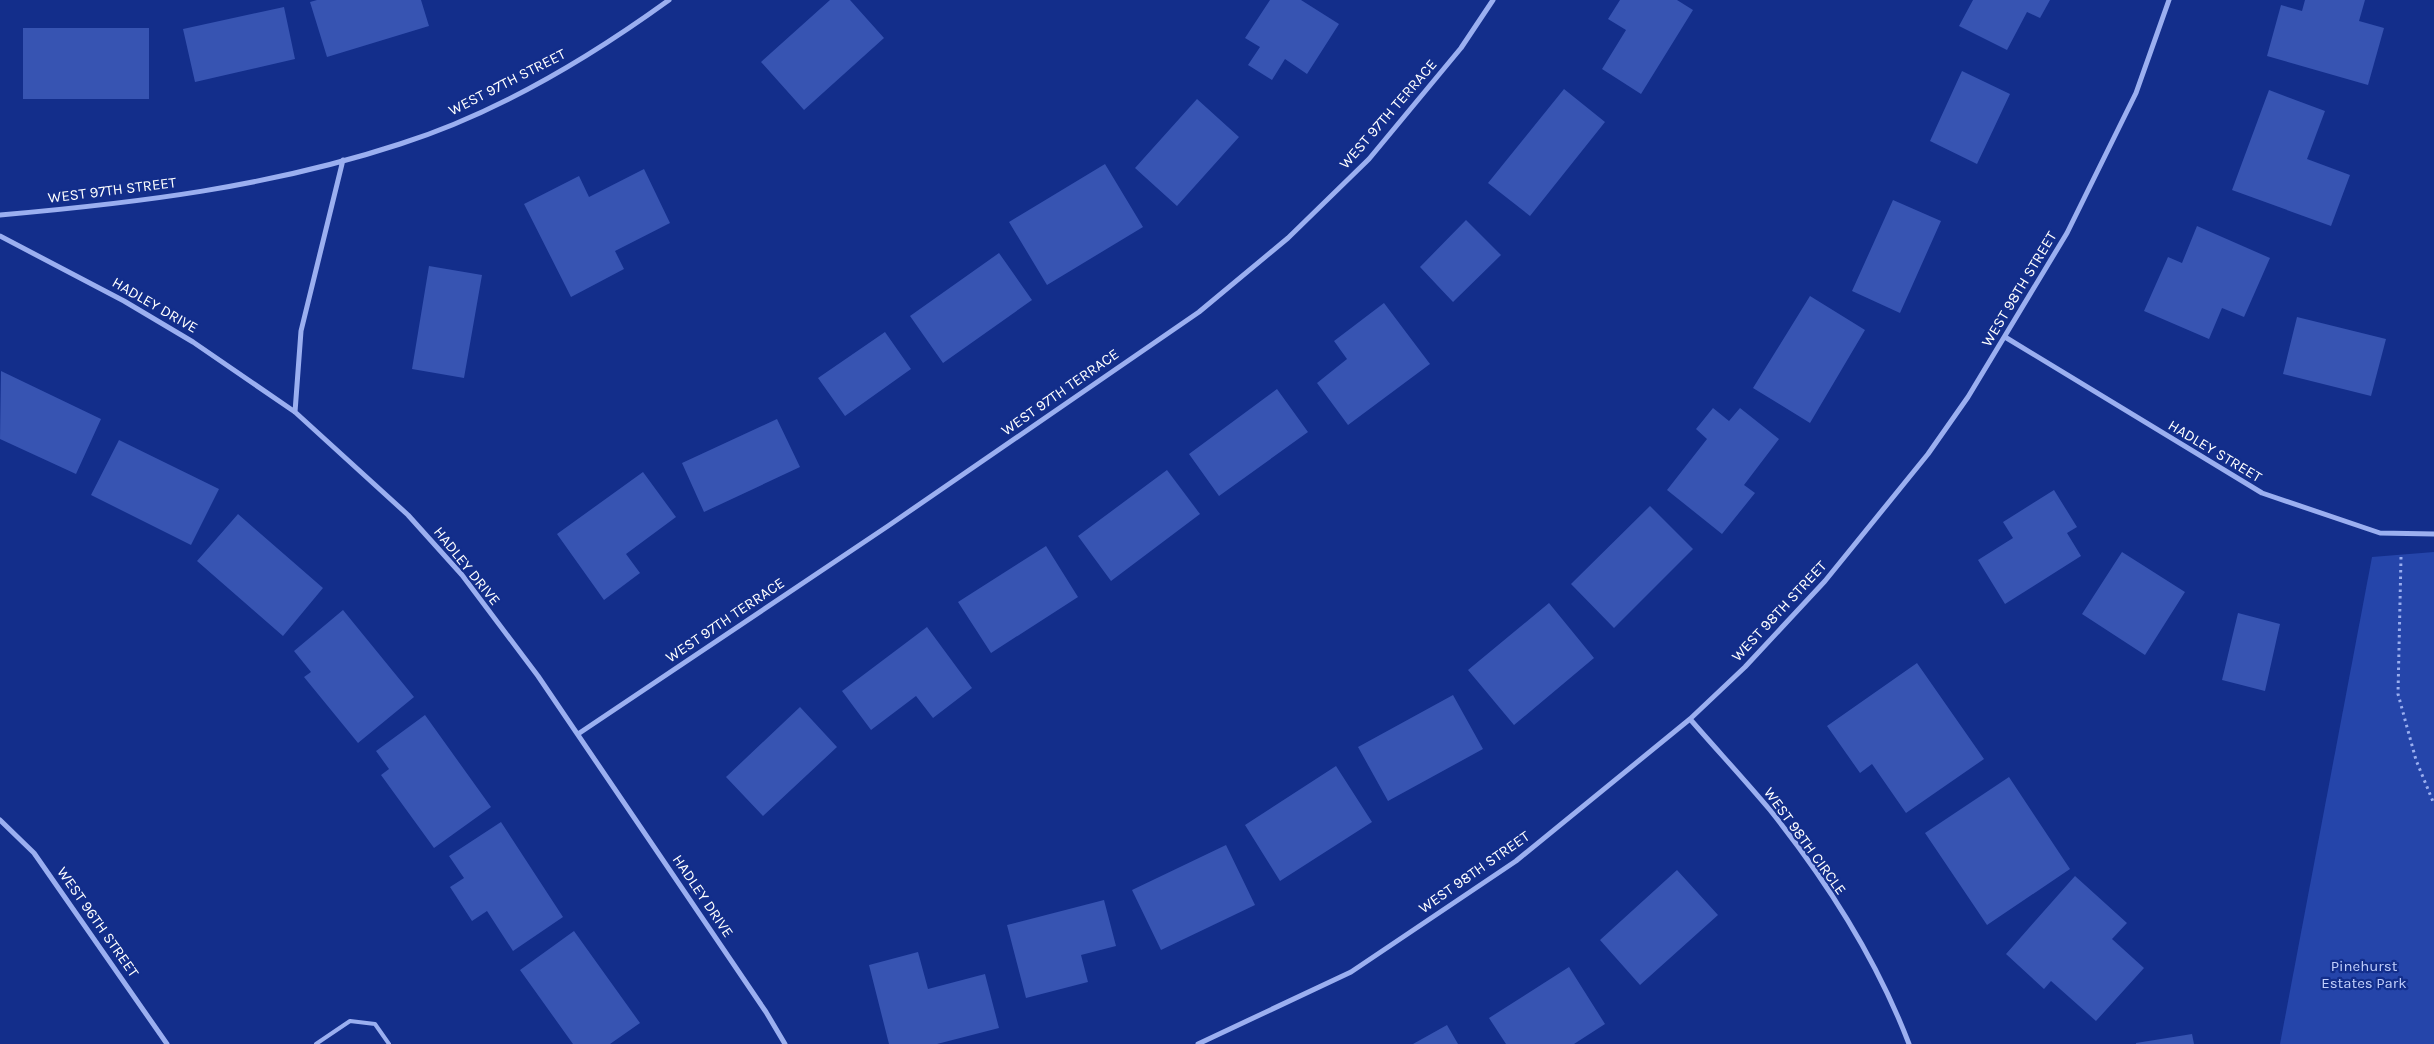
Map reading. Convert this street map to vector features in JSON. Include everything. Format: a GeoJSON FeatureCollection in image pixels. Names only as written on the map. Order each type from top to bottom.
{"type":"FeatureCollection","features":[{"type":"Feature","properties":{"kind":"street","name":"WEST 97TH STREET"},"geometry":{"type":"LineString","coordinates":[[0,215],[120,204],[247,184],[401,144],[461,120],[532,86],[612,41],[668,0]]}},
{"type":"Feature","properties":{"kind":"street","name":"WEST 97TH TERRACE"},"geometry":{"type":"LineString","coordinates":[[578,734],[888,526],[1199,312],[1288,238],[1369,159],[1461,48],[1493,0]]}},
{"type":"Feature","properties":{"kind":"street","name":"WEST 98TH STREET"},"geometry":{"type":"LineString","coordinates":[[1198,1044],[1351,972],[1516,861],[1690,719],[1745,667],[1825,581],[1928,454],[1968,397],[2066,233],[2131,102],[2170,0]]}},
{"type":"Feature","properties":{"kind":"street"},"geometry":{"type":"LineString","coordinates":[[295,412],[301,330],[343,160]]}},
{"type":"Feature","properties":{"kind":"street","name":"HADLEY DRIVE"},"geometry":{"type":"LineString","coordinates":[[0,236],[124,301],[178,333],[295,412],[414,521],[462,575],[538,676],[766,1012],[785,1044]]}},
{"type":"Feature","properties":{"kind":"street","name":"HADLEY STREET"},"geometry":{"type":"LineString","coordinates":[[2004,337],[2262,494],[2380,532],[2434,534]]}},
{"type":"Feature","properties":{"kind":"street","name":"WEST 98TH CIRCLE"},"geometry":{"type":"LineString","coordinates":[[1690,719],[1769,810],[1819,877],[1876,972],[1909,1044]]}},
{"type":"Feature","properties":{"kind":"street","name":"WEST 96TH STREET"},"geometry":{"type":"LineString","coordinates":[[0,820],[34,853],[168,1044]]}},
{"type":"Feature","properties":{"kind":"lane"},"geometry":{"type":"LineString","coordinates":[[316,1044],[350,1021],[375,1024],[389,1044]]}},
{"type":"Feature","properties":{"kind":"path"},"geometry":{"type":"LineString","coordinates":[[2402,534],[2398,694],[2416,760],[2434,804]]}},
{"type":"Feature","properties":{"kind":"green space","name":"Pinehurst Estates Park"},"geometry":{"type":"Polygon","coordinates":[[[2434,552],[2434,1044],[2280,1044],[2372,557],[2434,552]]]}},
{"type":"Feature","properties":{"kind":"building"},"geometry":{"type":"Polygon","coordinates":[[[317,0],[421,0],[429,26],[327,57],[310,2],[317,0]]]}},
{"type":"Feature","properties":{"kind":"building"},"geometry":{"type":"Polygon","coordinates":[[[830,0],[850,0],[884,38],[804,110],[761,62],[830,0]]]}},
{"type":"Feature","properties":{"kind":"building"},"geometry":{"type":"Polygon","coordinates":[[[1270,0],[1301,0],[1339,24],[1307,74],[1285,59],[1272,80],[1248,65],[1260,47],[1245,38],[1270,0]]]}},
{"type":"Feature","properties":{"kind":"building"},"geometry":{"type":"Polygon","coordinates":[[[1620,0],[1677,0],[1693,10],[1641,94],[1602,69],[1626,30],[1608,19],[1620,0]]]}},
{"type":"Feature","properties":{"kind":"building"},"geometry":{"type":"Polygon","coordinates":[[[1973,0],[2050,0],[2040,18],[2027,12],[2007,50],[1959,26],[1973,0]]]}},
{"type":"Feature","properties":{"kind":"building"},"geometry":{"type":"Polygon","coordinates":[[[2305,0],[2365,0],[2359,21],[2384,28],[2368,85],[2267,56],[2281,5],[2302,11],[2305,0]]]}},
{"type":"Feature","properties":{"kind":"building"},"geometry":{"type":"Polygon","coordinates":[[[284,7],[295,59],[195,82],[183,29],[284,7]]]}},
{"type":"Feature","properties":{"kind":"building"},"geometry":{"type":"Polygon","coordinates":[[[23,28],[149,28],[149,99],[23,99],[23,28]]]}},
{"type":"Feature","properties":{"kind":"building"},"geometry":{"type":"Polygon","coordinates":[[[1962,71],[2010,94],[1977,164],[1930,141],[1962,71]]]}},
{"type":"Feature","properties":{"kind":"building"},"geometry":{"type":"Polygon","coordinates":[[[1564,89],[1605,122],[1530,216],[1488,183],[1564,89]]]}},
{"type":"Feature","properties":{"kind":"building"},"geometry":{"type":"Polygon","coordinates":[[[2269,90],[2325,111],[2307,159],[2350,175],[2331,226],[2232,190],[2269,90]]]}},
{"type":"Feature","properties":{"kind":"building"},"geometry":{"type":"Polygon","coordinates":[[[1197,99],[1239,137],[1177,206],[1135,168],[1197,99]]]}},
{"type":"Feature","properties":{"kind":"building"},"geometry":{"type":"Polygon","coordinates":[[[1105,164],[1143,227],[1047,285],[1009,222],[1105,164]]]}},
{"type":"Feature","properties":{"kind":"building"},"geometry":{"type":"Polygon","coordinates":[[[644,169],[670,223],[615,251],[624,269],[571,297],[524,204],[579,176],[589,197],[644,169]]]}},
{"type":"Feature","properties":{"kind":"building"},"geometry":{"type":"Polygon","coordinates":[[[1893,200],[1941,221],[1900,313],[1852,291],[1893,200]]]}},
{"type":"Feature","properties":{"kind":"building"},"geometry":{"type":"Polygon","coordinates":[[[1466,220],[1501,255],[1453,302],[1420,267],[1466,220]]]}},
{"type":"Feature","properties":{"kind":"building"},"geometry":{"type":"Polygon","coordinates":[[[2197,226],[2270,258],[2244,317],[2222,308],[2209,339],[2144,311],[2168,257],[2182,263],[2197,226]]]}},
{"type":"Feature","properties":{"kind":"building"},"geometry":{"type":"Polygon","coordinates":[[[999,253],[1032,300],[943,363],[910,316],[999,253]]]}},
{"type":"Feature","properties":{"kind":"building"},"geometry":{"type":"Polygon","coordinates":[[[429,266],[482,275],[464,378],[412,369],[429,266]]]}},
{"type":"Feature","properties":{"kind":"building"},"geometry":{"type":"Polygon","coordinates":[[[1810,296],[1865,330],[1810,423],[1753,388],[1810,296]]]}},
{"type":"Feature","properties":{"kind":"building"},"geometry":{"type":"Polygon","coordinates":[[[1384,303],[1430,364],[1348,425],[1317,383],[1347,359],[1334,341],[1384,303]]]}},
{"type":"Feature","properties":{"kind":"building"},"geometry":{"type":"Polygon","coordinates":[[[2297,317],[2386,339],[2371,396],[2283,374],[2297,317]]]}},
{"type":"Feature","properties":{"kind":"building"},"geometry":{"type":"Polygon","coordinates":[[[885,332],[911,369],[845,416],[818,378],[885,332]]]}},
{"type":"Feature","properties":{"kind":"building"},"geometry":{"type":"Polygon","coordinates":[[[1,371],[101,419],[76,474],[0,439],[1,371]]]}},
{"type":"Feature","properties":{"kind":"building"},"geometry":{"type":"Polygon","coordinates":[[[1277,389],[1308,432],[1219,496],[1189,454],[1277,389]]]}},
{"type":"Feature","properties":{"kind":"building"},"geometry":{"type":"Polygon","coordinates":[[[1713,408],[1729,421],[1740,408],[1779,439],[1744,485],[1755,493],[1722,534],[1667,490],[1707,439],[1696,429],[1713,408]]]}},
{"type":"Feature","properties":{"kind":"building"},"geometry":{"type":"Polygon","coordinates":[[[777,419],[800,467],[704,512],[682,463],[777,419]]]}},
{"type":"Feature","properties":{"kind":"building"},"geometry":{"type":"Polygon","coordinates":[[[119,440],[219,489],[191,545],[91,495],[119,440]]]}},
{"type":"Feature","properties":{"kind":"building"},"geometry":{"type":"Polygon","coordinates":[[[1167,470],[1200,514],[1111,581],[1078,536],[1167,470]]]}},
{"type":"Feature","properties":{"kind":"building"},"geometry":{"type":"Polygon","coordinates":[[[643,472],[676,517],[626,554],[640,573],[604,600],[557,534],[643,472]]]}},
{"type":"Feature","properties":{"kind":"building"},"geometry":{"type":"Polygon","coordinates":[[[2054,490],[2077,527],[2067,533],[2081,556],[2005,604],[1978,560],[2013,538],[2003,522],[2054,490]]]}},
{"type":"Feature","properties":{"kind":"building"},"geometry":{"type":"Polygon","coordinates":[[[1650,506],[1693,549],[1614,628],[1571,584],[1650,506]]]}},
{"type":"Feature","properties":{"kind":"building"},"geometry":{"type":"Polygon","coordinates":[[[238,514],[323,588],[283,636],[197,561],[238,514]]]}},
{"type":"Feature","properties":{"kind":"building"},"geometry":{"type":"Polygon","coordinates":[[[1046,546],[1078,597],[991,653],[958,602],[1046,546]]]}},
{"type":"Feature","properties":{"kind":"building"},"geometry":{"type":"Polygon","coordinates":[[[2122,552],[2185,592],[2145,655],[2082,614],[2122,552]]]}},
{"type":"Feature","properties":{"kind":"building"},"geometry":{"type":"Polygon","coordinates":[[[1549,603],[1594,658],[1514,725],[1468,670],[1549,603]]]}},
{"type":"Feature","properties":{"kind":"building"},"geometry":{"type":"Polygon","coordinates":[[[343,610],[414,697],[358,743],[304,677],[311,672],[294,651],[343,610]]]}},
{"type":"Feature","properties":{"kind":"building"},"geometry":{"type":"Polygon","coordinates":[[[2238,613],[2280,624],[2265,691],[2222,680],[2238,613]]]}},
{"type":"Feature","properties":{"kind":"building"},"geometry":{"type":"Polygon","coordinates":[[[927,627],[972,688],[933,718],[916,696],[871,730],[842,691],[927,627]]]}},
{"type":"Feature","properties":{"kind":"building"},"geometry":{"type":"Polygon","coordinates":[[[1917,663],[1984,759],[1906,813],[1872,764],[1860,773],[1827,726],[1917,663]]]}},
{"type":"Feature","properties":{"kind":"building"},"geometry":{"type":"Polygon","coordinates":[[[1453,695],[1483,749],[1388,801],[1358,747],[1453,695]]]}},
{"type":"Feature","properties":{"kind":"building"},"geometry":{"type":"Polygon","coordinates":[[[800,707],[837,747],[763,816],[726,777],[800,707]]]}},
{"type":"Feature","properties":{"kind":"building"},"geometry":{"type":"Polygon","coordinates":[[[425,715],[491,807],[434,848],[381,775],[389,769],[376,751],[425,715]]]}},
{"type":"Feature","properties":{"kind":"building"},"geometry":{"type":"Polygon","coordinates":[[[1336,766],[1372,822],[1280,881],[1245,825],[1336,766]]]}},
{"type":"Feature","properties":{"kind":"building"},"geometry":{"type":"Polygon","coordinates":[[[2009,777],[2070,869],[1987,925],[1925,833],[2009,777]]]}},
{"type":"Feature","properties":{"kind":"building"},"geometry":{"type":"Polygon","coordinates":[[[501,822],[563,917],[513,951],[487,911],[472,921],[450,887],[464,878],[449,856],[501,822]]]}},
{"type":"Feature","properties":{"kind":"building"},"geometry":{"type":"Polygon","coordinates":[[[1226,845],[1255,905],[1161,950],[1132,890],[1226,845]]]}},
{"type":"Feature","properties":{"kind":"building"},"geometry":{"type":"Polygon","coordinates":[[[1677,870],[1718,915],[1640,985],[1600,940],[1677,870]]]}},
{"type":"Feature","properties":{"kind":"building"},"geometry":{"type":"Polygon","coordinates":[[[2075,876],[2127,923],[2112,939],[2144,968],[2096,1021],[2051,981],[2044,989],[2006,954],[2075,876]]]}},
{"type":"Feature","properties":{"kind":"building"},"geometry":{"type":"Polygon","coordinates":[[[1104,900],[1116,946],[1081,955],[1088,982],[1026,998],[1007,925],[1104,900]]]}},
{"type":"Feature","properties":{"kind":"building"},"geometry":{"type":"Polygon","coordinates":[[[574,931],[640,1023],[610,1044],[573,1044],[520,970],[574,931]]]}},
{"type":"Feature","properties":{"kind":"building"},"geometry":{"type":"Polygon","coordinates":[[[918,952],[928,989],[985,974],[999,1028],[937,1044],[889,1044],[869,965],[918,952]]]}},
{"type":"Feature","properties":{"kind":"building"},"geometry":{"type":"Polygon","coordinates":[[[1569,967],[1605,1024],[1574,1044],[1506,1044],[1489,1018],[1569,967]]]}},
{"type":"Feature","properties":{"kind":"building"},"geometry":{"type":"Polygon","coordinates":[[[1447,1025],[1458,1044],[1413,1044],[1447,1025]]]}},
{"type":"Feature","properties":{"kind":"building"},"geometry":{"type":"Polygon","coordinates":[[[2192,1034],[2194,1044],[2136,1044],[2136,1043],[2192,1034]]]}}]}
